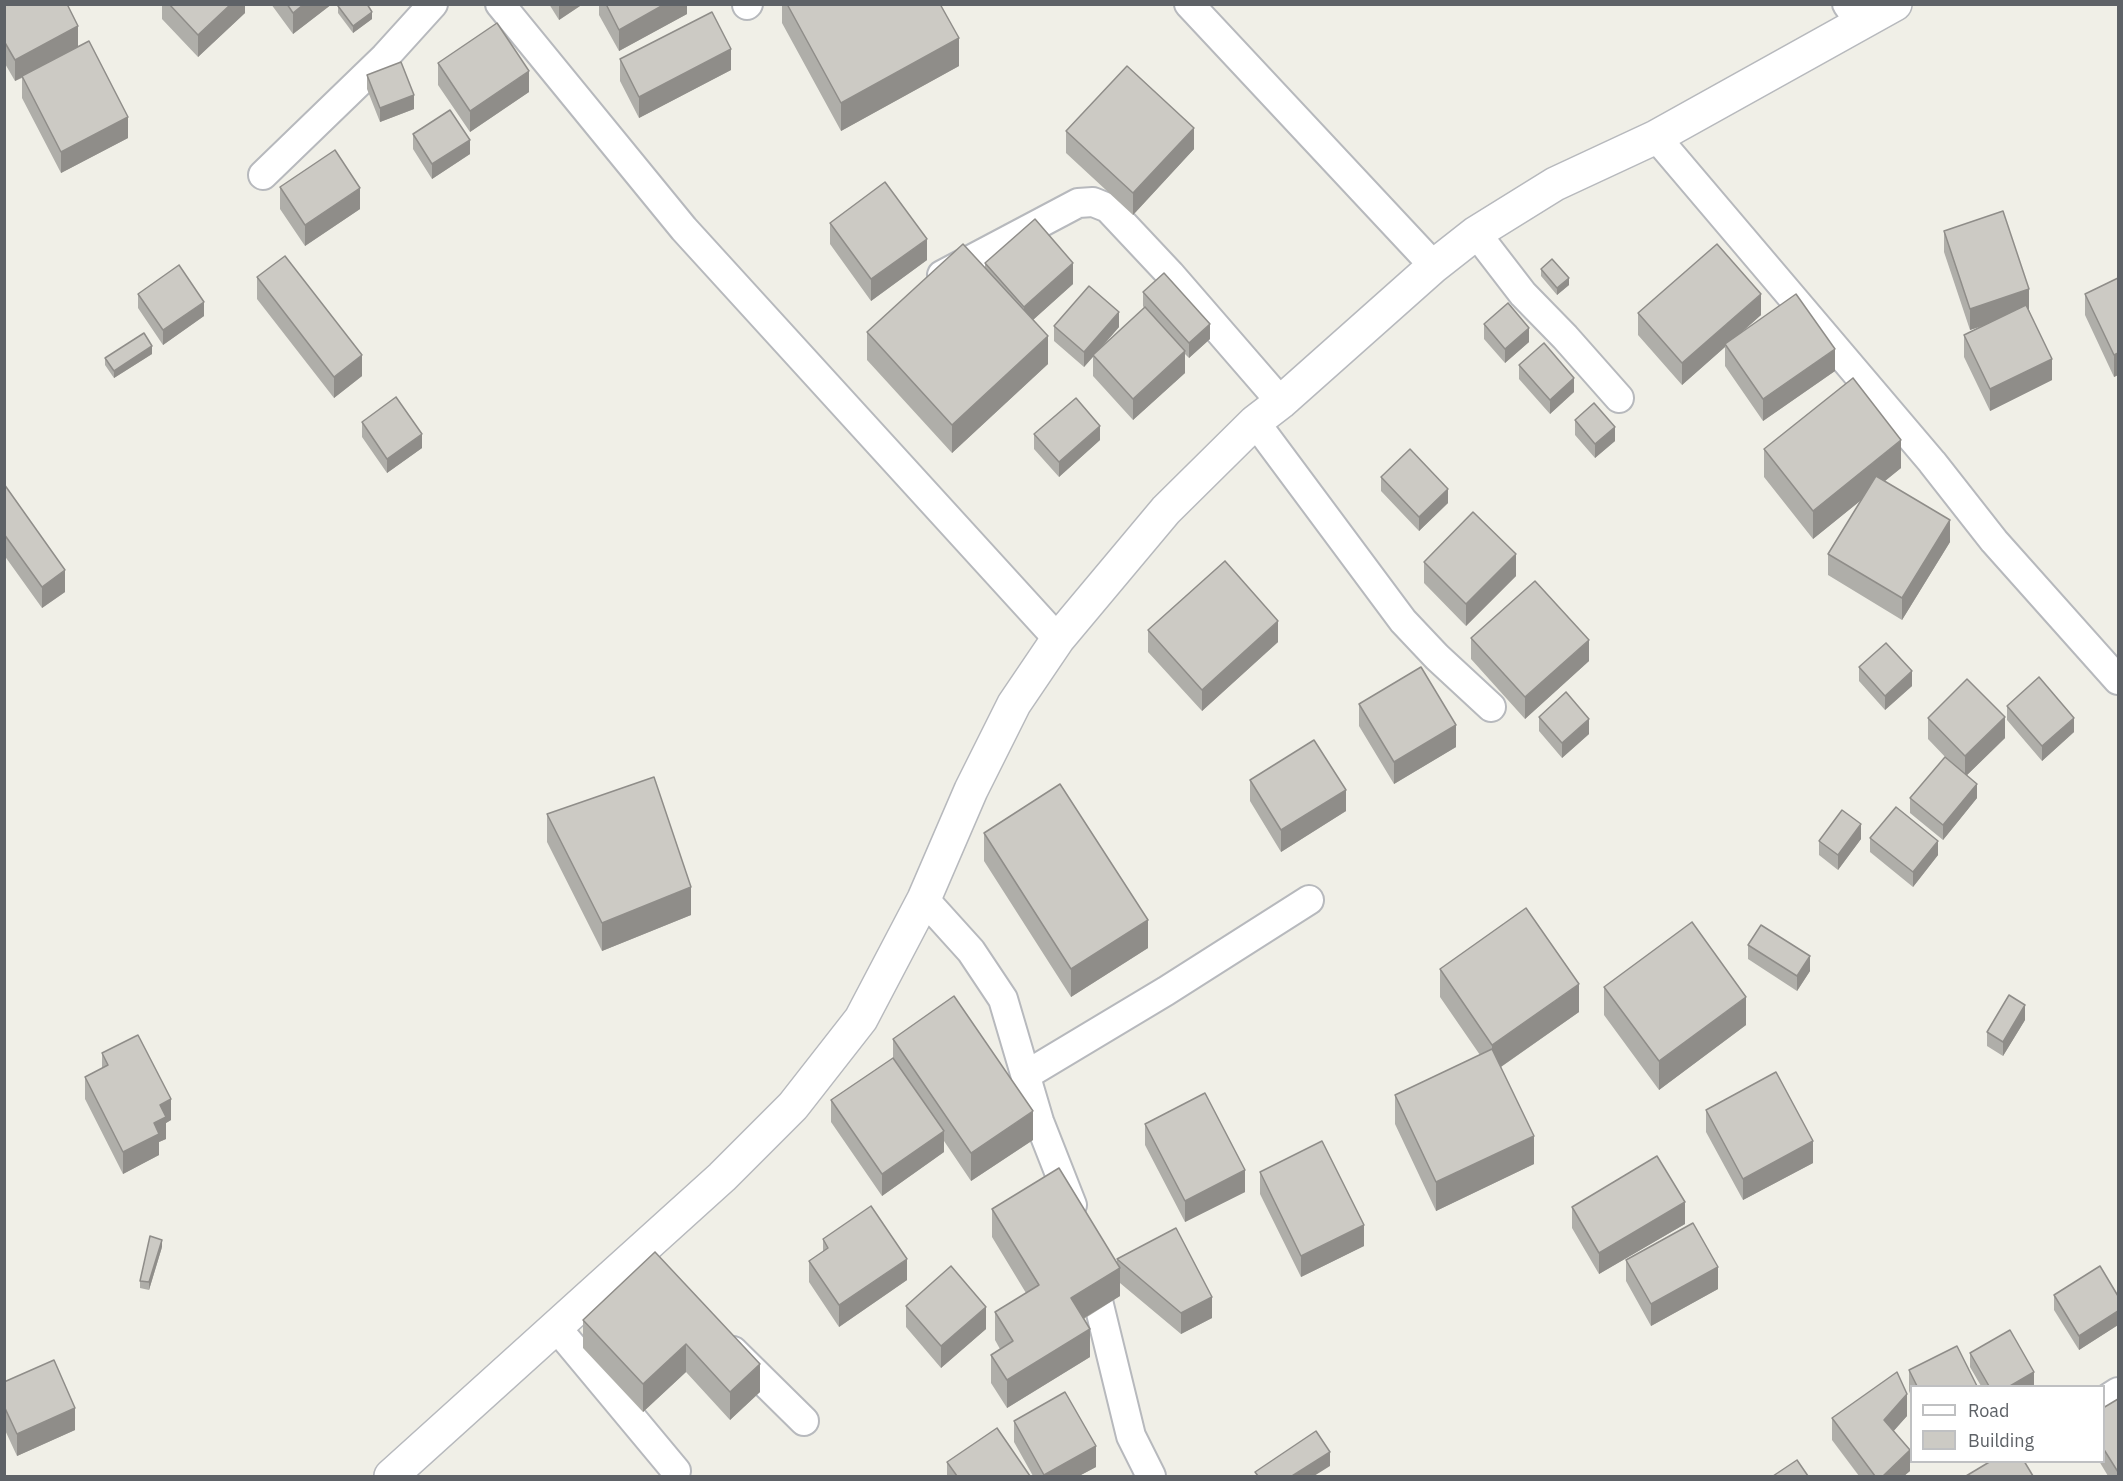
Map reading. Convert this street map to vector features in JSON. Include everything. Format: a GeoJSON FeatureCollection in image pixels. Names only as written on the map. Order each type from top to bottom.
{"type":"FeatureCollection","features":[{"type":"Feature","properties":{"kind":"street"},"geometry":{"type":"LineString","coordinates":[[263,175],[385,57],[433,4]]}},
{"type":"Feature","properties":{"kind":"street"},"geometry":{"type":"LineString","coordinates":[[500,4],[684,229],[1058,639]]}},
{"type":"Feature","properties":{"kind":"street"},"geometry":{"type":"LineString","coordinates":[[1189,4],[1434,266]]}},
{"type":"Feature","properties":{"kind":"street"},"geometry":{"type":"LineString","coordinates":[[391,1476],[556,1328],[643,1263],[722,1177],[793,1106],[861,1018],[924,899],[971,790],[1014,704],[1058,639],[1166,510],[1255,422],[1281,402],[1434,266],[1476,233],[1555,184],[1656,137],[1854,14],[1895,4]]}},
{"type":"Feature","properties":{"kind":"street"},"geometry":{"type":"LineString","coordinates":[[1656,137],[1932,462],[1994,541],[2118,680]]}},
{"type":"Feature","properties":{"kind":"street"},"geometry":{"type":"LineString","coordinates":[[930,282],[1078,203],[1093,202],[1108,208],[1170,274],[1281,402]]}},
{"type":"Feature","properties":{"kind":"street"},"geometry":{"type":"LineString","coordinates":[[1476,233],[1523,294],[1619,398]]}},
{"type":"Feature","properties":{"kind":"street"},"geometry":{"type":"LineString","coordinates":[[1255,422],[1403,621],[1437,657],[1491,707]]}},
{"type":"Feature","properties":{"kind":"street"},"geometry":{"type":"LineString","coordinates":[[924,899],[971,951],[1003,999],[1039,1121],[1084,1240],[1131,1436],[1151,1476]]}},
{"type":"Feature","properties":{"kind":"street"},"geometry":{"type":"LineString","coordinates":[[1026,1075],[1166,991],[1309,900]]}},
{"type":"Feature","properties":{"kind":"street"},"geometry":{"type":"LineString","coordinates":[[556,1328],[676,1471]]}},
{"type":"Feature","properties":{"kind":"street"},"geometry":{"type":"LineString","coordinates":[[711,1329],[804,1420]]}},
{"type":"Feature","properties":{"kind":"street"},"geometry":{"type":"LineString","coordinates":[[2105,1400],[2118,1392]]}},
{"type":"Feature","properties":{"kind":"building"},"geometry":{"type":"Polygon","coordinates":[[[4,4],[67,4],[78,26],[15,60],[4,41],[4,4]]]}},
{"type":"Feature","properties":{"kind":"building"},"geometry":{"type":"Polygon","coordinates":[[[169,4],[231,4],[198,35],[169,4]]]}},
{"type":"Feature","properties":{"kind":"building"},"geometry":{"type":"Polygon","coordinates":[[[287,4],[304,4],[293,13],[287,4]]]}},
{"type":"Feature","properties":{"kind":"building"},"geometry":{"type":"Polygon","coordinates":[[[367,4],[372,12],[353,26],[338,6],[367,4]]]}},
{"type":"Feature","properties":{"kind":"building"},"geometry":{"type":"Polygon","coordinates":[[[606,4],[665,4],[619,30],[606,4]]]}},
{"type":"Feature","properties":{"kind":"building"},"geometry":{"type":"Polygon","coordinates":[[[787,4],[940,4],[959,38],[841,103],[787,4]]]}},
{"type":"Feature","properties":{"kind":"building"},"geometry":{"type":"Polygon","coordinates":[[[712,12],[731,49],[639,97],[620,59],[712,12]]]}},
{"type":"Feature","properties":{"kind":"building"},"geometry":{"type":"Polygon","coordinates":[[[497,23],[529,71],[470,111],[438,63],[497,23]]]}},
{"type":"Feature","properties":{"kind":"building"},"geometry":{"type":"Polygon","coordinates":[[[89,41],[128,117],[61,152],[22,76],[89,41]]]}},
{"type":"Feature","properties":{"kind":"building"},"geometry":{"type":"Polygon","coordinates":[[[401,62],[414,95],[380,108],[367,75],[401,62]]]}},
{"type":"Feature","properties":{"kind":"building"},"geometry":{"type":"Polygon","coordinates":[[[1127,66],[1194,128],[1133,193],[1066,131],[1127,66]]]}},
{"type":"Feature","properties":{"kind":"building"},"geometry":{"type":"Polygon","coordinates":[[[450,110],[470,140],[432,164],[413,134],[450,110]]]}},
{"type":"Feature","properties":{"kind":"building"},"geometry":{"type":"Polygon","coordinates":[[[335,150],[360,188],[305,225],[280,187],[335,150]]]}},
{"type":"Feature","properties":{"kind":"building"},"geometry":{"type":"Polygon","coordinates":[[[885,182],[927,239],[871,279],[830,223],[885,182]]]}},
{"type":"Feature","properties":{"kind":"building"},"geometry":{"type":"Polygon","coordinates":[[[2003,211],[2029,289],[1970,309],[1944,231],[2003,211]]]}},
{"type":"Feature","properties":{"kind":"building"},"geometry":{"type":"Polygon","coordinates":[[[1035,219],[1073,263],[1024,307],[985,263],[1035,219]]]}},
{"type":"Feature","properties":{"kind":"building"},"geometry":{"type":"Polygon","coordinates":[[[963,244],[1048,336],[952,425],[867,332],[963,244]]]}},
{"type":"Feature","properties":{"kind":"building"},"geometry":{"type":"Polygon","coordinates":[[[1717,244],[1761,294],[1682,363],[1638,313],[1717,244]]]}},
{"type":"Feature","properties":{"kind":"building"},"geometry":{"type":"Polygon","coordinates":[[[285,256],[362,355],[334,377],[257,277],[285,256]]]}},
{"type":"Feature","properties":{"kind":"building"},"geometry":{"type":"Polygon","coordinates":[[[1552,259],[1569,278],[1557,288],[1541,269],[1552,259]]]}},
{"type":"Feature","properties":{"kind":"building"},"geometry":{"type":"Polygon","coordinates":[[[179,265],[204,302],[163,330],[138,294],[179,265]]]}},
{"type":"Feature","properties":{"kind":"building"},"geometry":{"type":"Polygon","coordinates":[[[1164,273],[1210,324],[1189,343],[1143,292],[1164,273]]]}},
{"type":"Feature","properties":{"kind":"building"},"geometry":{"type":"Polygon","coordinates":[[[2118,278],[2118,353],[2114,355],[2085,294],[2118,278]]]}},
{"type":"Feature","properties":{"kind":"building"},"geometry":{"type":"Polygon","coordinates":[[[1089,286],[1119,312],[1084,352],[1054,326],[1089,286]]]}},
{"type":"Feature","properties":{"kind":"building"},"geometry":{"type":"Polygon","coordinates":[[[1796,294],[1835,349],[1763,399],[1725,344],[1796,294]]]}},
{"type":"Feature","properties":{"kind":"building"},"geometry":{"type":"Polygon","coordinates":[[[1508,303],[1529,328],[1505,349],[1484,324],[1508,303]]]}},
{"type":"Feature","properties":{"kind":"building"},"geometry":{"type":"Polygon","coordinates":[[[2026,305],[2052,359],[1990,389],[1964,335],[2026,305]]]}},
{"type":"Feature","properties":{"kind":"building"},"geometry":{"type":"Polygon","coordinates":[[[1145,307],[1185,351],[1133,399],[1093,355],[1145,307]]]}},
{"type":"Feature","properties":{"kind":"building"},"geometry":{"type":"Polygon","coordinates":[[[144,333],[152,346],[114,371],[105,358],[144,333]]]}},
{"type":"Feature","properties":{"kind":"building"},"geometry":{"type":"Polygon","coordinates":[[[1544,343],[1574,378],[1550,400],[1519,365],[1544,343]]]}},
{"type":"Feature","properties":{"kind":"building"},"geometry":{"type":"Polygon","coordinates":[[[1853,378],[1901,440],[1813,511],[1764,449],[1853,378]]]}},
{"type":"Feature","properties":{"kind":"building"},"geometry":{"type":"Polygon","coordinates":[[[396,397],[422,434],[387,459],[362,422],[396,397]]]}},
{"type":"Feature","properties":{"kind":"building"},"geometry":{"type":"Polygon","coordinates":[[[1076,398],[1100,426],[1059,462],[1034,434],[1076,398]]]}},
{"type":"Feature","properties":{"kind":"building"},"geometry":{"type":"Polygon","coordinates":[[[1594,403],[1615,427],[1595,444],[1575,420],[1594,403]]]}},
{"type":"Feature","properties":{"kind":"building"},"geometry":{"type":"Polygon","coordinates":[[[1410,449],[1448,489],[1419,517],[1381,477],[1410,449]]]}},
{"type":"Feature","properties":{"kind":"building"},"geometry":{"type":"Polygon","coordinates":[[[1876,476],[1950,520],[1902,598],[1828,554],[1876,476]]]}},
{"type":"Feature","properties":{"kind":"building"},"geometry":{"type":"Polygon","coordinates":[[[4,484],[65,570],[42,587],[4,534],[4,484]]]}},
{"type":"Feature","properties":{"kind":"building"},"geometry":{"type":"Polygon","coordinates":[[[1473,512],[1516,554],[1466,604],[1424,562],[1473,512]]]}},
{"type":"Feature","properties":{"kind":"building"},"geometry":{"type":"Polygon","coordinates":[[[1225,561],[1278,621],[1202,690],[1148,630],[1225,561]]]}},
{"type":"Feature","properties":{"kind":"building"},"geometry":{"type":"Polygon","coordinates":[[[1535,581],[1589,640],[1525,697],[1471,638],[1535,581]]]}},
{"type":"Feature","properties":{"kind":"building"},"geometry":{"type":"Polygon","coordinates":[[[1886,643],[1912,671],[1885,696],[1859,667],[1886,643]]]}},
{"type":"Feature","properties":{"kind":"building"},"geometry":{"type":"Polygon","coordinates":[[[1421,667],[1456,725],[1394,762],[1359,704],[1421,667]]]}},
{"type":"Feature","properties":{"kind":"building"},"geometry":{"type":"Polygon","coordinates":[[[2039,677],[2074,718],[2042,746],[2007,706],[2039,677]]]}},
{"type":"Feature","properties":{"kind":"building"},"geometry":{"type":"Polygon","coordinates":[[[1967,679],[2005,717],[1965,756],[1928,718],[1967,679]]]}},
{"type":"Feature","properties":{"kind":"building"},"geometry":{"type":"Polygon","coordinates":[[[1566,692],[1589,719],[1562,743],[1539,717],[1566,692]]]}},
{"type":"Feature","properties":{"kind":"building"},"geometry":{"type":"Polygon","coordinates":[[[1314,740],[1346,790],[1281,830],[1250,780],[1314,740]]]}},
{"type":"Feature","properties":{"kind":"building"},"geometry":{"type":"Polygon","coordinates":[[[1945,757],[1977,784],[1943,825],[1910,798],[1945,757]]]}},
{"type":"Feature","properties":{"kind":"building"},"geometry":{"type":"Polygon","coordinates":[[[654,777],[691,887],[602,923],[547,814],[654,777]]]}},
{"type":"Feature","properties":{"kind":"building"},"geometry":{"type":"Polygon","coordinates":[[[1060,784],[1148,920],[1071,969],[984,833],[1060,784]]]}},
{"type":"Feature","properties":{"kind":"building"},"geometry":{"type":"Polygon","coordinates":[[[1896,807],[1938,841],[1913,872],[1870,838],[1896,807]]]}},
{"type":"Feature","properties":{"kind":"building"},"geometry":{"type":"Polygon","coordinates":[[[1842,810],[1861,824],[1838,855],[1819,841],[1842,810]]]}},
{"type":"Feature","properties":{"kind":"building"},"geometry":{"type":"Polygon","coordinates":[[[1526,908],[1579,984],[1492,1045],[1440,969],[1526,908]]]}},
{"type":"Feature","properties":{"kind":"building"},"geometry":{"type":"Polygon","coordinates":[[[1692,922],[1746,997],[1659,1061],[1604,987],[1692,922]]]}},
{"type":"Feature","properties":{"kind":"building"},"geometry":{"type":"Polygon","coordinates":[[[1761,925],[1810,956],[1797,976],[1748,945],[1761,925]]]}},
{"type":"Feature","properties":{"kind":"building"},"geometry":{"type":"Polygon","coordinates":[[[2009,995],[2025,1005],[2003,1042],[1987,1032],[2009,995]]]}},
{"type":"Feature","properties":{"kind":"building"},"geometry":{"type":"Polygon","coordinates":[[[954,996],[1033,1111],[971,1153],[893,1039],[954,996]]]}},
{"type":"Feature","properties":{"kind":"building"},"geometry":{"type":"Polygon","coordinates":[[[138,1035],[171,1099],[160,1105],[166,1117],[154,1123],[159,1134],[123,1152],[85,1077],[108,1065],[102,1053],[138,1035]]]}},
{"type":"Feature","properties":{"kind":"building"},"geometry":{"type":"Polygon","coordinates":[[[1492,1049],[1534,1136],[1436,1182],[1395,1095],[1492,1049]]]}},
{"type":"Feature","properties":{"kind":"building"},"geometry":{"type":"Polygon","coordinates":[[[893,1058],[944,1131],[882,1174],[831,1100],[893,1058]]]}},
{"type":"Feature","properties":{"kind":"building"},"geometry":{"type":"Polygon","coordinates":[[[1776,1072],[1813,1141],[1743,1179],[1706,1110],[1776,1072]]]}},
{"type":"Feature","properties":{"kind":"building"},"geometry":{"type":"Polygon","coordinates":[[[1205,1093],[1245,1170],[1185,1201],[1145,1124],[1205,1093]]]}},
{"type":"Feature","properties":{"kind":"building"},"geometry":{"type":"Polygon","coordinates":[[[1322,1141],[1364,1225],[1301,1256],[1260,1172],[1322,1141]]]}},
{"type":"Feature","properties":{"kind":"building"},"geometry":{"type":"Polygon","coordinates":[[[1657,1156],[1685,1202],[1599,1253],[1572,1207],[1657,1156]]]}},
{"type":"Feature","properties":{"kind":"building"},"geometry":{"type":"Polygon","coordinates":[[[1059,1168],[1120,1268],[1071,1298],[1090,1329],[1007,1380],[991,1355],[1013,1341],[995,1312],[1039,1285],[992,1209],[1059,1168]]]}},
{"type":"Feature","properties":{"kind":"building"},"geometry":{"type":"Polygon","coordinates":[[[871,1206],[907,1259],[839,1305],[809,1261],[828,1248],[823,1239],[871,1206]]]}},
{"type":"Feature","properties":{"kind":"building"},"geometry":{"type":"Polygon","coordinates":[[[1693,1223],[1718,1267],[1651,1304],[1626,1260],[1693,1223]]]}},
{"type":"Feature","properties":{"kind":"building"},"geometry":{"type":"Polygon","coordinates":[[[1176,1228],[1212,1297],[1181,1313],[1117,1259],[1176,1228]]]}},
{"type":"Feature","properties":{"kind":"building"},"geometry":{"type":"Polygon","coordinates":[[[150,1236],[162,1240],[149,1282],[140,1281],[150,1236]]]}},
{"type":"Feature","properties":{"kind":"building"},"geometry":{"type":"Polygon","coordinates":[[[655,1252],[760,1364],[730,1392],[686,1344],[643,1384],[583,1320],[655,1252]]]}},
{"type":"Feature","properties":{"kind":"building"},"geometry":{"type":"Polygon","coordinates":[[[951,1266],[986,1307],[941,1346],[906,1306],[951,1266]]]}},
{"type":"Feature","properties":{"kind":"building"},"geometry":{"type":"Polygon","coordinates":[[[2100,1266],[2118,1296],[2118,1311],[2079,1336],[2054,1295],[2100,1266]]]}},
{"type":"Feature","properties":{"kind":"building"},"geometry":{"type":"Polygon","coordinates":[[[2010,1330],[2034,1372],[2012,1385],[1988,1385],[1970,1353],[2010,1330]]]}},
{"type":"Feature","properties":{"kind":"building"},"geometry":{"type":"Polygon","coordinates":[[[1957,1346],[1976,1385],[1916,1385],[1909,1370],[1957,1346]]]}},
{"type":"Feature","properties":{"kind":"building"},"geometry":{"type":"Polygon","coordinates":[[[54,1360],[75,1408],[17,1434],[4,1406],[4,1382],[54,1360]]]}},
{"type":"Feature","properties":{"kind":"building"},"geometry":{"type":"Polygon","coordinates":[[[1897,1372],[1907,1394],[1884,1420],[1910,1450],[1883,1476],[1875,1476],[1832,1418],[1897,1372]]]}},
{"type":"Feature","properties":{"kind":"building"},"geometry":{"type":"Polygon","coordinates":[[[1065,1392],[1096,1446],[1044,1475],[1014,1421],[1065,1392]]]}},
{"type":"Feature","properties":{"kind":"building"},"geometry":{"type":"Polygon","coordinates":[[[2118,1399],[2118,1472],[2105,1451],[2105,1407],[2118,1399]]]}},
{"type":"Feature","properties":{"kind":"building"},"geometry":{"type":"Polygon","coordinates":[[[997,1428],[1030,1476],[957,1476],[947,1462],[997,1428]]]}},
{"type":"Feature","properties":{"kind":"building"},"geometry":{"type":"Polygon","coordinates":[[[1316,1431],[1330,1452],[1292,1476],[1258,1476],[1255,1472],[1316,1431]]]}},
{"type":"Feature","properties":{"kind":"building"},"geometry":{"type":"Polygon","coordinates":[[[1797,1460],[1808,1476],[1773,1476],[1797,1460]]]}},
{"type":"Feature","properties":{"kind":"building"},"geometry":{"type":"Polygon","coordinates":[[[1988,1463],[2025,1463],[2033,1476],[1966,1476],[1988,1463]]]}}]}
